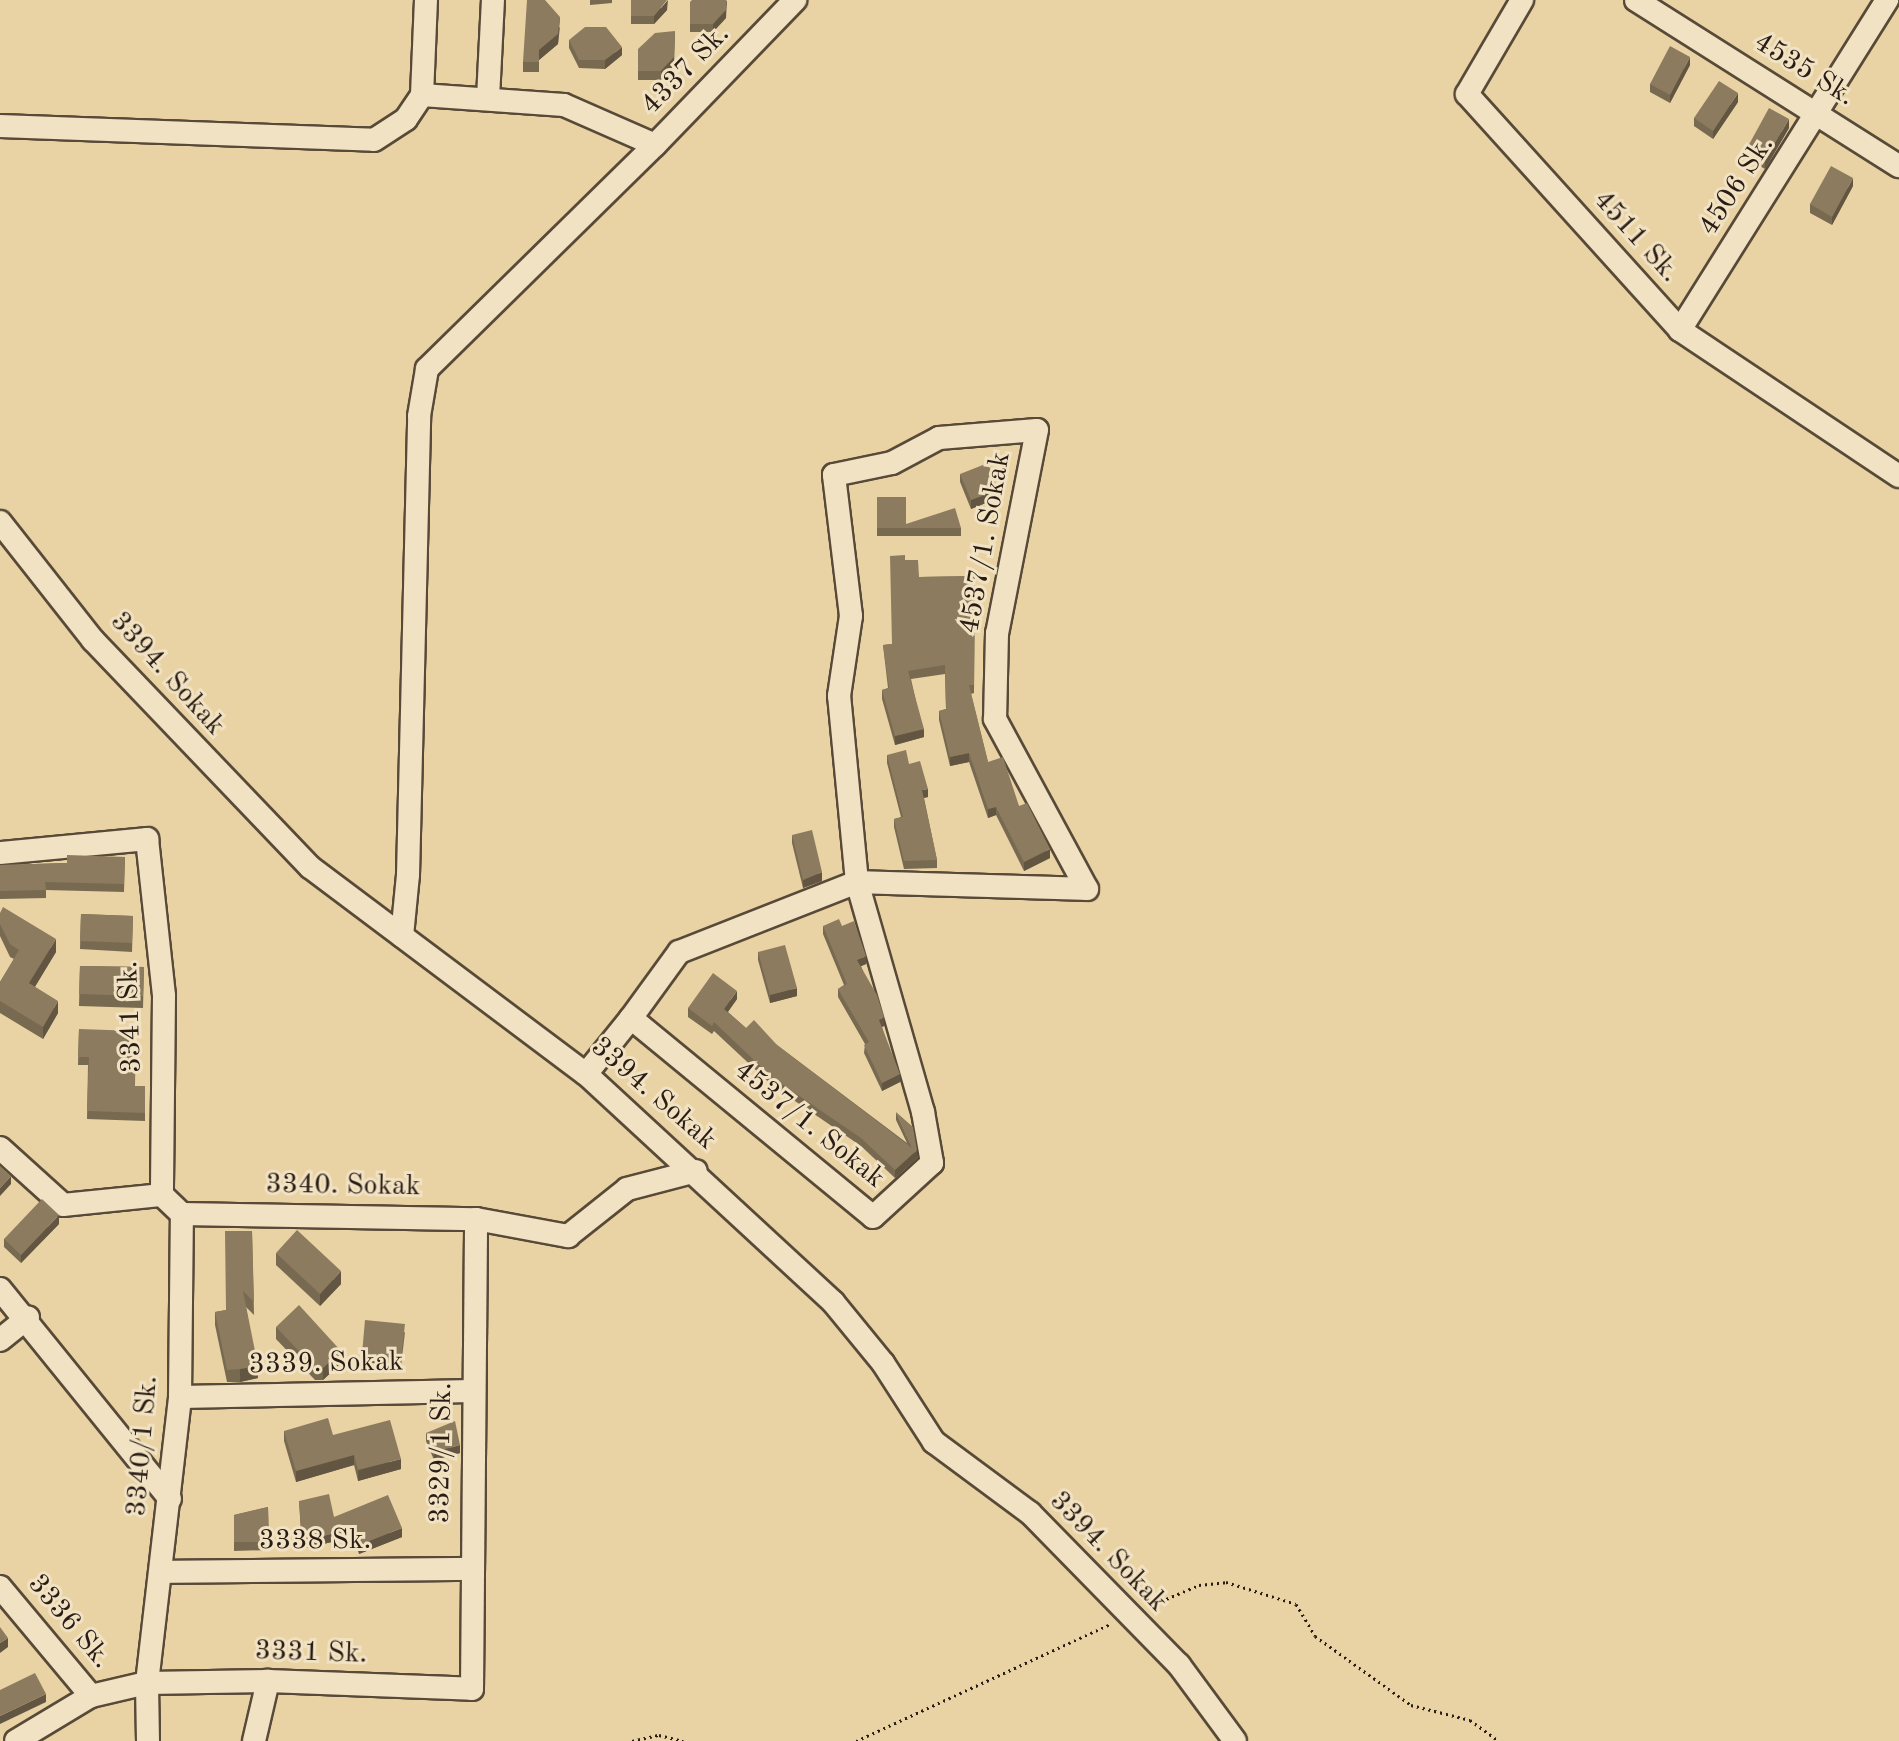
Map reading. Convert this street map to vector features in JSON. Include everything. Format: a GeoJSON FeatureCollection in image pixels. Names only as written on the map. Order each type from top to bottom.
{"type":"FeatureCollection","features":[{"type":"Feature","properties":{"kind":"street"},"geometry":{"type":"LineString","coordinates":[[0,126],[362,143],[395,129],[422,95],[426,0]]}},
{"type":"Feature","properties":{"kind":"street"},"geometry":{"type":"LineString","coordinates":[[488,98],[493,0]]}},
{"type":"Feature","properties":{"kind":"street","name":"4337 Sk."},"geometry":{"type":"LineString","coordinates":[[422,95],[564,105],[655,145],[795,0]]}},
{"type":"Feature","properties":{"kind":"street","name":"4511 Sk."},"geometry":{"type":"LineString","coordinates":[[1522,0],[1467,94],[1680,330],[1899,476]]}},
{"type":"Feature","properties":{"kind":"street","name":"4535 Sk."},"geometry":{"type":"LineString","coordinates":[[1636,0],[1899,166]]}},
{"type":"Feature","properties":{"kind":"street","name":"4506 Sk."},"geometry":{"type":"LineString","coordinates":[[1680,330],[1818,115],[1887,0]]}},
{"type":"Feature","properties":{"kind":"street"},"geometry":{"type":"LineString","coordinates":[[402,936],[408,875],[419,416],[427,369],[655,145]]}},
{"type":"Feature","properties":{"kind":"street","name":"4537/1. Sokak"},"geometry":{"type":"LineString","coordinates":[[857,882],[839,696],[851,616],[834,475],[892,463],[939,438],[1037,430],[997,633],[995,719],[1087,889],[857,882],[679,952],[631,1018],[873,1217],[932,1163],[923,1112],[857,882]]}},
{"type":"Feature","properties":{"kind":"street","name":"3394. Sokak"},"geometry":{"type":"LineString","coordinates":[[0,522],[93,640],[180,736],[310,867],[586,1074],[696,1171],[843,1313],[883,1363],[934,1442],[1046,1529],[1179,1665],[1235,1741]]}},
{"type":"Feature","properties":{"kind":"street","name":"3341 Sk."},"geometry":{"type":"LineString","coordinates":[[0,853],[147,839],[164,996],[162,1195]]}},
{"type":"Feature","properties":{"kind":"street"},"geometry":{"type":"LineString","coordinates":[[586,1074],[631,1018]]}},
{"type":"Feature","properties":{"kind":"street"},"geometry":{"type":"LineString","coordinates":[[0,1148],[63,1205],[162,1195],[182,1214]]}},
{"type":"Feature","properties":{"kind":"street","name":"3340. Sokak"},"geometry":{"type":"LineString","coordinates":[[182,1214],[476,1219],[568,1236],[627,1189],[696,1171]]}},
{"type":"Feature","properties":{"kind":"street","name":"3340/1 Sk."},"geometry":{"type":"LineString","coordinates":[[148,1741],[147,1683],[180,1397],[182,1214]]}},
{"type":"Feature","properties":{"kind":"street","name":"3329/1 Sk."},"geometry":{"type":"LineString","coordinates":[[472,1689],[470,1569],[476,1219]]}},
{"type":"Feature","properties":{"kind":"street"},"geometry":{"type":"LineString","coordinates":[[0,1289],[28,1317],[170,1499]]}},
{"type":"Feature","properties":{"kind":"street"},"geometry":{"type":"LineString","coordinates":[[0,1340],[28,1317]]}},
{"type":"Feature","properties":{"kind":"street","name":"3339. Sokak"},"geometry":{"type":"LineString","coordinates":[[180,1397],[473,1391]]}},
{"type":"Feature","properties":{"kind":"street","name":"3338 Sk."},"geometry":{"type":"LineString","coordinates":[[161,1572],[470,1569]]}},
{"type":"Feature","properties":{"kind":"street","name":"3336 Sk."},"geometry":{"type":"LineString","coordinates":[[0,1587],[91,1696]]}},
{"type":"Feature","properties":{"kind":"street"},"geometry":{"type":"LineString","coordinates":[[254,1741],[268,1681]]}},
{"type":"Feature","properties":{"kind":"street","name":"3331 Sk."},"geometry":{"type":"LineString","coordinates":[[16,1741],[91,1696],[147,1683],[268,1681],[472,1689]]}},
{"type":"Feature","properties":{"kind":"path"},"geometry":{"type":"LineString","coordinates":[[632,1741],[659,1735],[683,1741]]}},
{"type":"Feature","properties":{"kind":"building"},"geometry":{"type":"Polygon","coordinates":[[[527,0],[545,0],[560,17],[558,34],[539,50],[539,62],[523,62],[527,0]]]}},
{"type":"Feature","properties":{"kind":"building"},"geometry":{"type":"Polygon","coordinates":[[[631,0],[667,0],[654,16],[631,16],[631,0]]]}},
{"type":"Feature","properties":{"kind":"building"},"geometry":{"type":"Polygon","coordinates":[[[692,0],[726,0],[726,10],[713,24],[690,24],[692,0]]]}},
{"type":"Feature","properties":{"kind":"building"},"geometry":{"type":"Polygon","coordinates":[[[585,27],[606,27],[622,47],[605,60],[579,60],[569,40],[585,27]]]}},
{"type":"Feature","properties":{"kind":"building"},"geometry":{"type":"Polygon","coordinates":[[[675,31],[674,57],[661,71],[638,71],[638,49],[655,33],[675,31]]]}},
{"type":"Feature","properties":{"kind":"building"},"geometry":{"type":"Polygon","coordinates":[[[1670,46],[1690,57],[1670,95],[1650,84],[1670,46]]]}},
{"type":"Feature","properties":{"kind":"building"},"geometry":{"type":"Polygon","coordinates":[[[1719,81],[1738,93],[1713,131],[1694,118],[1719,81]]]}},
{"type":"Feature","properties":{"kind":"building"},"geometry":{"type":"Polygon","coordinates":[[[1769,108],[1789,119],[1765,160],[1746,150],[1769,108]]]}},
{"type":"Feature","properties":{"kind":"building"},"geometry":{"type":"Polygon","coordinates":[[[1831,166],[1853,178],[1832,217],[1810,204],[1831,166]]]}},
{"type":"Feature","properties":{"kind":"building"},"geometry":{"type":"Polygon","coordinates":[[[988,463],[998,490],[971,500],[960,474],[988,463]]]}},
{"type":"Feature","properties":{"kind":"building"},"geometry":{"type":"Polygon","coordinates":[[[877,497],[906,497],[906,524],[955,508],[961,528],[877,528],[877,497]]]}},
{"type":"Feature","properties":{"kind":"building"},"geometry":{"type":"Polygon","coordinates":[[[905,555],[905,560],[918,560],[919,577],[975,576],[974,685],[969,685],[988,762],[1003,757],[1019,806],[1027,803],[1050,849],[1024,862],[996,807],[988,809],[969,753],[950,757],[939,711],[946,709],[945,665],[908,671],[924,729],[895,736],[882,690],[889,688],[883,645],[892,644],[890,556],[905,555]]]}},
{"type":"Feature","properties":{"kind":"building"},"geometry":{"type":"Polygon","coordinates":[[[906,750],[909,764],[920,761],[928,789],[922,790],[937,860],[904,861],[894,819],[903,817],[887,755],[906,750]]]}},
{"type":"Feature","properties":{"kind":"building"},"geometry":{"type":"Polygon","coordinates":[[[812,830],[822,872],[803,880],[792,835],[812,830]]]}},
{"type":"Feature","properties":{"kind":"building"},"geometry":{"type":"Polygon","coordinates":[[[67,855],[125,857],[124,884],[45,882],[46,890],[0,891],[0,865],[67,863],[67,855]]]}},
{"type":"Feature","properties":{"kind":"building"},"geometry":{"type":"Polygon","coordinates":[[[3,907],[56,939],[29,983],[58,1001],[43,1027],[0,1001],[0,982],[19,950],[10,944],[0,924],[3,907]]]}},
{"type":"Feature","properties":{"kind":"building"},"geometry":{"type":"Polygon","coordinates":[[[81,914],[133,916],[132,943],[80,941],[81,914]]]}},
{"type":"Feature","properties":{"kind":"building"},"geometry":{"type":"Polygon","coordinates":[[[839,919],[842,926],[854,921],[866,956],[857,960],[877,995],[884,1017],[879,1020],[900,1074],[882,1083],[864,1045],[869,1042],[838,989],[847,984],[823,926],[839,919]]]}},
{"type":"Feature","properties":{"kind":"building"},"geometry":{"type":"Polygon","coordinates":[[[785,945],[797,988],[770,995],[758,952],[785,945]]]}},
{"type":"Feature","properties":{"kind":"building"},"geometry":{"type":"Polygon","coordinates":[[[80,966],[144,967],[143,996],[79,994],[80,966]]]}},
{"type":"Feature","properties":{"kind":"building"},"geometry":{"type":"Polygon","coordinates":[[[713,973],[737,991],[724,1009],[746,1028],[754,1020],[777,1045],[912,1148],[896,1112],[913,1127],[917,1150],[895,1170],[861,1138],[773,1078],[714,1022],[712,1026],[688,1008],[713,973]]]}},
{"type":"Feature","properties":{"kind":"building"},"geometry":{"type":"Polygon","coordinates":[[[79,1029],[136,1031],[135,1086],[145,1086],[145,1113],[87,1111],[89,1057],[78,1057],[79,1029]]]}},
{"type":"Feature","properties":{"kind":"building"},"geometry":{"type":"Polygon","coordinates":[[[0,1166],[11,1176],[0,1188],[0,1166]]]}},
{"type":"Feature","properties":{"kind":"building"},"geometry":{"type":"Polygon","coordinates":[[[42,1199],[59,1215],[21,1255],[4,1239],[42,1199]]]}},
{"type":"Feature","properties":{"kind":"building"},"geometry":{"type":"Polygon","coordinates":[[[297,1230],[341,1271],[320,1294],[276,1253],[297,1230]]]}},
{"type":"Feature","properties":{"kind":"building"},"geometry":{"type":"Polygon","coordinates":[[[225,1231],[252,1231],[254,1302],[243,1291],[258,1366],[227,1370],[215,1312],[226,1310],[225,1231]]]}},
{"type":"Feature","properties":{"kind":"building"},"geometry":{"type":"Polygon","coordinates":[[[299,1305],[341,1351],[323,1368],[315,1368],[276,1327],[299,1305]]]}},
{"type":"Feature","properties":{"kind":"building"},"geometry":{"type":"Polygon","coordinates":[[[365,1320],[405,1324],[401,1358],[362,1354],[365,1320]]]}},
{"type":"Feature","properties":{"kind":"building"},"geometry":{"type":"Polygon","coordinates":[[[328,1418],[333,1435],[390,1420],[401,1459],[358,1470],[354,1455],[296,1471],[284,1431],[328,1418]]]}},
{"type":"Feature","properties":{"kind":"building"},"geometry":{"type":"Polygon","coordinates":[[[455,1421],[460,1445],[434,1452],[426,1433],[455,1421]]]}},
{"type":"Feature","properties":{"kind":"building"},"geometry":{"type":"Polygon","coordinates":[[[329,1494],[334,1517],[388,1495],[402,1528],[359,1545],[353,1529],[302,1541],[299,1501],[329,1494]]]}},
{"type":"Feature","properties":{"kind":"building"},"geometry":{"type":"Polygon","coordinates":[[[268,1507],[269,1542],[234,1542],[234,1515],[268,1507]]]}},
{"type":"Feature","properties":{"kind":"building"},"geometry":{"type":"Polygon","coordinates":[[[0,1627],[8,1638],[0,1643],[0,1627]]]}},
{"type":"Feature","properties":{"kind":"building"},"geometry":{"type":"Polygon","coordinates":[[[35,1673],[46,1694],[0,1716],[0,1690],[35,1673]]]}}]}
